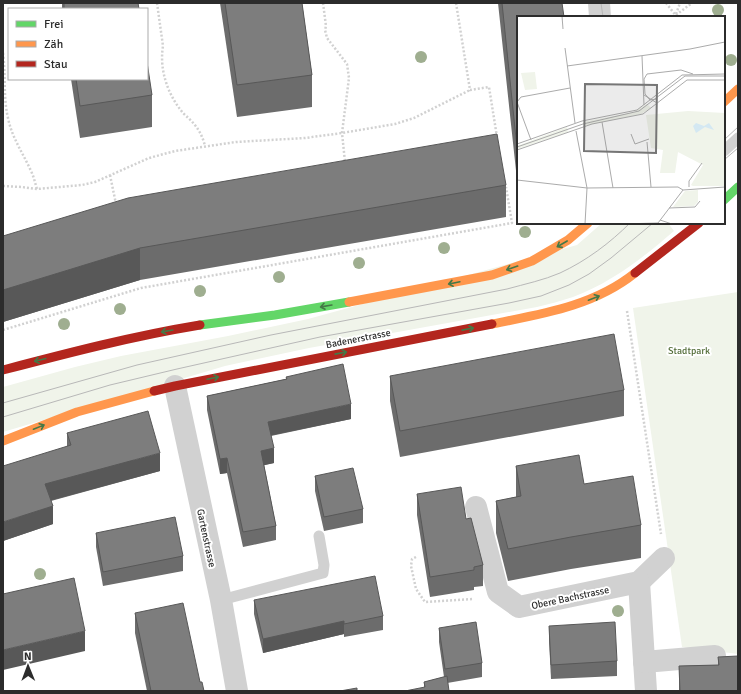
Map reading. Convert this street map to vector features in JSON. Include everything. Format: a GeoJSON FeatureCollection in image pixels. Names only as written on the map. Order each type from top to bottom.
{"type":"FeatureCollection","features":[{"type":"Feature","properties":{"kind":"main road"},"geometry":{"type":"LineString","coordinates":[[725,101],[738,89]]}},
{"type":"Feature","properties":{"kind":"main road"},"geometry":{"type":"LineString","coordinates":[[725,199],[738,187]]}},
{"type":"Feature","properties":{"kind":"main road"},"geometry":{"type":"LineString","coordinates":[[3,370],[117,340],[158,332],[274,315],[492,275],[532,261],[568,240],[587,224]]}},
{"type":"Feature","properties":{"kind":"main road","name":"Badenerstrasse"},"geometry":{"type":"LineString","coordinates":[[3,441],[77,412],[175,386],[534,316],[570,307],[600,296],[623,283],[698,224]]}},
{"type":"Feature","properties":{"kind":"street"},"geometry":{"type":"LineString","coordinates":[[598,3],[600,16]]}},
{"type":"Feature","properties":{"kind":"street"},"geometry":{"type":"LineString","coordinates":[[725,185],[738,187]]}},
{"type":"Feature","properties":{"kind":"street","name":"Gartenstrasse"},"geometry":{"type":"LineString","coordinates":[[175,386],[221,600],[237,691]]}},
{"type":"Feature","properties":{"kind":"street"},"geometry":{"type":"LineString","coordinates":[[476,507],[498,592]]}},
{"type":"Feature","properties":{"kind":"street"},"geometry":{"type":"LineString","coordinates":[[646,691],[639,582],[664,558]]}},
{"type":"Feature","properties":{"kind":"street","name":"Obere Bachstrasse"},"geometry":{"type":"LineString","coordinates":[[498,592],[519,607],[639,582]]}},
{"type":"Feature","properties":{"kind":"street"},"geometry":{"type":"LineString","coordinates":[[644,662],[715,656]]}},
{"type":"Feature","properties":{"kind":"lane"},"geometry":{"type":"LineString","coordinates":[[725,149],[738,138]]}},
{"type":"Feature","properties":{"kind":"lane"},"geometry":{"type":"LineString","coordinates":[[221,600],[323,573],[324,565],[319,536]]}},
{"type":"Feature","properties":{"kind":"path"},"geometry":{"type":"LineString","coordinates":[[157,3],[164,46],[162,53],[163,68],[167,84],[178,106],[198,129],[205,146]]}},
{"type":"Feature","properties":{"kind":"path"},"geometry":{"type":"LineString","coordinates":[[323,3],[327,38],[347,64],[349,71],[342,133],[345,164]]}},
{"type":"Feature","properties":{"kind":"path"},"geometry":{"type":"LineString","coordinates":[[456,3],[470,90]]}},
{"type":"Feature","properties":{"kind":"path"},"geometry":{"type":"LineString","coordinates":[[666,3],[676,16]]}},
{"type":"Feature","properties":{"kind":"path"},"geometry":{"type":"LineString","coordinates":[[676,16],[680,3]]}},
{"type":"Feature","properties":{"kind":"path"},"geometry":{"type":"LineString","coordinates":[[676,16],[692,3]]}},
{"type":"Feature","properties":{"kind":"path"},"geometry":{"type":"LineString","coordinates":[[3,53],[6,82],[5,95],[8,117],[17,144],[32,172],[37,189]]}},
{"type":"Feature","properties":{"kind":"path"},"geometry":{"type":"LineString","coordinates":[[3,186],[22,186],[37,189],[82,186],[110,176],[137,162],[175,151],[236,142],[305,138],[342,133],[405,121],[470,90],[489,87],[497,138]]}},
{"type":"Feature","properties":{"kind":"path"},"geometry":{"type":"LineString","coordinates":[[110,176],[118,210]]}},
{"type":"Feature","properties":{"kind":"path"},"geometry":{"type":"LineString","coordinates":[[3,330],[141,288],[512,223],[505,183]]}},
{"type":"Feature","properties":{"kind":"path"},"geometry":{"type":"LineString","coordinates":[[627,310],[664,558]]}},
{"type":"Feature","properties":{"kind":"path"},"geometry":{"type":"LineString","coordinates":[[416,557],[412,559],[411,566],[416,589],[425,602],[485,599],[498,592]]}},
{"type":"Feature","properties":{"kind":"green space"},"geometry":{"type":"Polygon","coordinates":[[[601,224],[669,224],[674,231],[639,260],[614,277],[587,291],[564,300],[537,307],[309,348],[225,366],[3,432],[3,387],[121,356],[308,319],[577,245],[601,224]]]}},
{"type":"Feature","properties":{"kind":"green space","name":"Stadtpark"},"geometry":{"type":"Polygon","coordinates":[[[738,292],[738,654],[682,647],[633,308],[738,292]]]}},
{"type":"Feature","properties":{"kind":"building"},"geometry":{"type":"Polygon","coordinates":[[[64,3],[138,3],[139,8],[64,8],[64,3]]]}},
{"type":"Feature","properties":{"kind":"building"},"geometry":{"type":"Polygon","coordinates":[[[225,3],[302,3],[312,75],[237,85],[225,3]]]}},
{"type":"Feature","properties":{"kind":"building"},"geometry":{"type":"Polygon","coordinates":[[[502,3],[562,3],[564,16],[517,16],[517,148],[502,3]]]}},
{"type":"Feature","properties":{"kind":"building"},"geometry":{"type":"Polygon","coordinates":[[[148,69],[152,95],[80,106],[76,80],[148,80],[148,69]]]}},
{"type":"Feature","properties":{"kind":"building"},"geometry":{"type":"Polygon","coordinates":[[[497,134],[506,185],[140,248],[3,290],[3,236],[128,198],[497,134]]]}},
{"type":"Feature","properties":{"kind":"building"},"geometry":{"type":"Polygon","coordinates":[[[614,334],[624,390],[400,431],[390,376],[614,334]]]}},
{"type":"Feature","properties":{"kind":"building"},"geometry":{"type":"Polygon","coordinates":[[[343,364],[351,404],[268,422],[274,448],[261,451],[276,526],[243,532],[227,458],[220,459],[207,396],[287,379],[286,377],[343,364]]]}},
{"type":"Feature","properties":{"kind":"building"},"geometry":{"type":"Polygon","coordinates":[[[148,411],[160,453],[45,484],[53,506],[3,522],[3,466],[71,445],[67,433],[148,411]]]}},
{"type":"Feature","properties":{"kind":"building"},"geometry":{"type":"Polygon","coordinates":[[[579,455],[584,484],[633,476],[641,525],[508,549],[496,501],[521,496],[516,466],[579,455]]]}},
{"type":"Feature","properties":{"kind":"building"},"geometry":{"type":"Polygon","coordinates":[[[353,468],[363,509],[324,517],[315,476],[353,468]]]}},
{"type":"Feature","properties":{"kind":"building"},"geometry":{"type":"Polygon","coordinates":[[[461,487],[466,519],[471,518],[483,565],[474,567],[474,570],[430,577],[417,494],[461,487]]]}},
{"type":"Feature","properties":{"kind":"building"},"geometry":{"type":"Polygon","coordinates":[[[175,517],[183,556],[103,572],[96,533],[175,517]]]}},
{"type":"Feature","properties":{"kind":"building"},"geometry":{"type":"Polygon","coordinates":[[[375,576],[383,616],[344,624],[344,621],[263,639],[254,600],[375,576]]]}},
{"type":"Feature","properties":{"kind":"building"},"geometry":{"type":"Polygon","coordinates":[[[74,578],[85,631],[3,650],[3,594],[74,578]]]}},
{"type":"Feature","properties":{"kind":"building"},"geometry":{"type":"Polygon","coordinates":[[[183,603],[200,682],[202,682],[204,691],[151,691],[135,613],[183,603]]]}},
{"type":"Feature","properties":{"kind":"building"},"geometry":{"type":"Polygon","coordinates":[[[476,622],[482,663],[445,669],[439,628],[476,622]]]}},
{"type":"Feature","properties":{"kind":"building"},"geometry":{"type":"Polygon","coordinates":[[[615,622],[617,661],[551,665],[549,626],[615,622]]]}},
{"type":"Feature","properties":{"kind":"building"},"geometry":{"type":"Polygon","coordinates":[[[738,656],[738,691],[680,691],[679,666],[719,665],[718,657],[738,656]]]}},
{"type":"Feature","properties":{"kind":"building"},"geometry":{"type":"Polygon","coordinates":[[[447,676],[449,691],[405,691],[425,687],[424,682],[447,676]]]}},
{"type":"Feature","properties":{"kind":"building"},"geometry":{"type":"Polygon","coordinates":[[[357,688],[357,691],[340,691],[357,688]]]}},
{"type":"Feature","properties":{"kind":"tram line"},"geometry":{"type":"LineString","coordinates":[[601,3],[603,16]]}},
{"type":"Feature","properties":{"kind":"tram line"},"geometry":{"type":"LineString","coordinates":[[725,139],[738,127]]}},
{"type":"Feature","properties":{"kind":"tram line"},"geometry":{"type":"LineString","coordinates":[[725,159],[738,148]]}},
{"type":"Feature","properties":{"kind":"tram line"},"geometry":{"type":"LineString","coordinates":[[3,403],[137,365],[271,335],[507,289],[548,278],[588,257],[614,238],[629,224]]}},
{"type":"Feature","properties":{"kind":"tram line"},"geometry":{"type":"LineString","coordinates":[[3,417],[110,385],[177,369],[320,337],[541,296],[569,285],[589,274],[652,224]]}},
{"type":"Feature","properties":{"kind":"traffic: fast"},"geometry":{"type":"LineString","coordinates":[[725,199],[738,187]]}},
{"type":"Feature","properties":{"kind":"traffic: fast"},"geometry":{"type":"LineString","coordinates":[[200,325],[275,315],[349,302]]}},
{"type":"Feature","properties":{"kind":"traffic: slow"},"geometry":{"type":"LineString","coordinates":[[725,101],[738,89]]}},
{"type":"Feature","properties":{"kind":"traffic: slow"},"geometry":{"type":"LineString","coordinates":[[349,302],[492,275],[532,261],[568,240],[587,224]]}},
{"type":"Feature","properties":{"kind":"traffic: slow"},"geometry":{"type":"LineString","coordinates":[[492,324],[548,312],[585,301],[619,284],[635,273]]}},
{"type":"Feature","properties":{"kind":"traffic: slow"},"geometry":{"type":"LineString","coordinates":[[3,441],[77,412],[154,391]]}},
{"type":"Feature","properties":{"kind":"traffic: jam"},"geometry":{"type":"LineString","coordinates":[[635,273],[698,224]]}},
{"type":"Feature","properties":{"kind":"traffic: jam"},"geometry":{"type":"LineString","coordinates":[[154,391],[492,324]]}},
{"type":"Feature","properties":{"kind":"traffic: jam"},"geometry":{"type":"LineString","coordinates":[[3,370],[76,351],[175,329],[200,325]]}}]}
